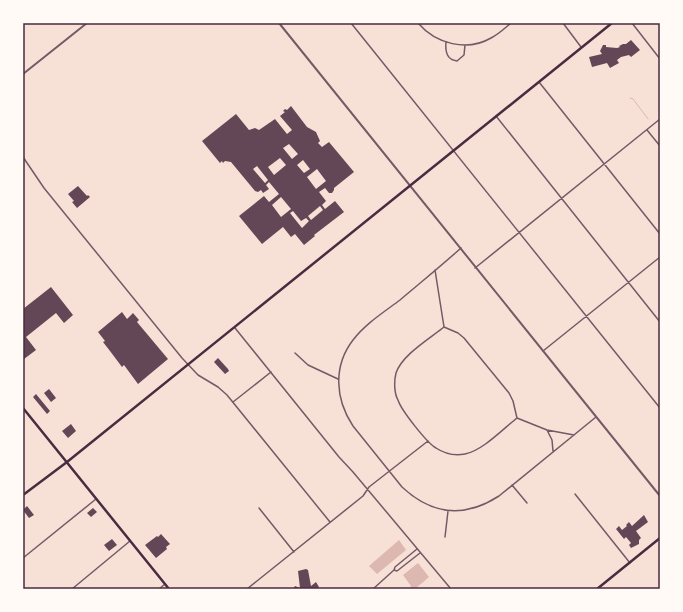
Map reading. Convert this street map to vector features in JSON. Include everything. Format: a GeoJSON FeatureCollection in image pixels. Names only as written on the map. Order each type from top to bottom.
{"type":"FeatureCollection","features":[{"type":"Feature","properties":{"kind":"main road"},"geometry":{"type":"LineString","coordinates":[[23,495],[67,462],[612,23]]}},
{"type":"Feature","properties":{"kind":"main road"},"geometry":{"type":"LineString","coordinates":[[23,408],[169,589]]}},
{"type":"Feature","properties":{"kind":"main road"},"geometry":{"type":"LineString","coordinates":[[597,589],[660,538]]}},
{"type":"Feature","properties":{"kind":"street"},"geometry":{"type":"LineString","coordinates":[[23,74],[87,23]]}},
{"type":"Feature","properties":{"kind":"street"},"geometry":{"type":"LineString","coordinates":[[279,23],[660,496]]}},
{"type":"Feature","properties":{"kind":"street"},"geometry":{"type":"LineString","coordinates":[[351,23],[660,408]]}},
{"type":"Feature","properties":{"kind":"street"},"geometry":{"type":"LineString","coordinates":[[418,23],[428,32],[446,42],[465,45],[479,43],[491,38],[511,23]]}},
{"type":"Feature","properties":{"kind":"street"},"geometry":{"type":"LineString","coordinates":[[563,23],[582,47]]}},
{"type":"Feature","properties":{"kind":"street"},"geometry":{"type":"LineString","coordinates":[[632,23],[660,59]]}},
{"type":"Feature","properties":{"kind":"street"},"geometry":{"type":"LineString","coordinates":[[446,42],[447,54],[449,59],[453,61],[457,61],[464,56],[465,45]]}},
{"type":"Feature","properties":{"kind":"street"},"geometry":{"type":"LineString","coordinates":[[539,82],[660,234]]}},
{"type":"Feature","properties":{"kind":"street"},"geometry":{"type":"LineString","coordinates":[[496,116],[660,322]]}},
{"type":"Feature","properties":{"kind":"street"},"geometry":{"type":"LineString","coordinates":[[476,268],[660,119]]}},
{"type":"Feature","properties":{"kind":"street"},"geometry":{"type":"LineString","coordinates":[[647,130],[660,146]]}},
{"type":"Feature","properties":{"kind":"street"},"geometry":{"type":"LineString","coordinates":[[23,157],[44,188],[188,364],[201,378],[222,390],[234,402],[330,522]]}},
{"type":"Feature","properties":{"kind":"street"},"geometry":{"type":"LineString","coordinates":[[461,248],[362,330],[354,339],[342,360],[338,379],[339,394],[346,416],[353,426],[390,470],[402,487],[420,502],[430,506],[458,511],[489,502],[596,418]]}},
{"type":"Feature","properties":{"kind":"street"},"geometry":{"type":"LineString","coordinates":[[543,351],[660,257]]}},
{"type":"Feature","properties":{"kind":"street"},"geometry":{"type":"LineString","coordinates":[[435,270],[444,327]]}},
{"type":"Feature","properties":{"kind":"street"},"geometry":{"type":"LineString","coordinates":[[234,327],[367,490],[451,589]]}},
{"type":"Feature","properties":{"kind":"street"},"geometry":{"type":"LineString","coordinates":[[444,327],[458,333],[464,338],[504,387],[513,401],[517,418]]}},
{"type":"Feature","properties":{"kind":"street"},"geometry":{"type":"LineString","coordinates":[[444,327],[408,356],[398,369],[395,382],[398,401],[428,441],[434,447],[450,454],[466,454],[482,446],[517,418]]}},
{"type":"Feature","properties":{"kind":"street"},"geometry":{"type":"LineString","coordinates":[[295,353],[308,365],[338,379]]}},
{"type":"Feature","properties":{"kind":"street"},"geometry":{"type":"LineString","coordinates":[[234,402],[271,372]]}},
{"type":"Feature","properties":{"kind":"street"},"geometry":{"type":"LineString","coordinates":[[517,418],[547,430],[574,435]]}},
{"type":"Feature","properties":{"kind":"street"},"geometry":{"type":"LineString","coordinates":[[547,430],[552,440],[553,452]]}},
{"type":"Feature","properties":{"kind":"street"},"geometry":{"type":"LineString","coordinates":[[247,589],[363,496],[367,490],[390,470],[428,441]]}},
{"type":"Feature","properties":{"kind":"street"},"geometry":{"type":"LineString","coordinates":[[512,485],[527,503]]}},
{"type":"Feature","properties":{"kind":"street"},"geometry":{"type":"LineString","coordinates":[[575,494],[630,563]]}},
{"type":"Feature","properties":{"kind":"street"},"geometry":{"type":"LineString","coordinates":[[23,558],[96,499]]}},
{"type":"Feature","properties":{"kind":"street"},"geometry":{"type":"LineString","coordinates":[[259,508],[294,552]]}},
{"type":"Feature","properties":{"kind":"street"},"geometry":{"type":"LineString","coordinates":[[445,537],[448,510]]}},
{"type":"Feature","properties":{"kind":"street"},"geometry":{"type":"LineString","coordinates":[[72,589],[130,541]]}},
{"type":"Feature","properties":{"kind":"street"},"geometry":{"type":"LineString","coordinates":[[373,589],[418,549]]}},
{"type":"Feature","properties":{"kind":"street"},"geometry":{"type":"LineString","coordinates":[[394,570],[398,571],[420,552]]}},
{"type":"Feature","properties":{"kind":"street"},"geometry":{"type":"LineString","coordinates":[[159,589],[165,584]]}},
{"type":"Feature","properties":{"kind":"shaded area"},"geometry":{"type":"Polygon","coordinates":[[[399,540],[406,550],[377,574],[369,566],[399,540]]]}},
{"type":"Feature","properties":{"kind":"shaded area"},"geometry":{"type":"Polygon","coordinates":[[[418,563],[429,577],[415,589],[409,589],[411,586],[403,575],[418,563]]]}},
{"type":"Feature","properties":{"kind":"building"},"geometry":{"type":"Polygon","coordinates":[[[631,40],[640,50],[631,57],[629,55],[621,57],[617,60],[619,63],[610,68],[607,63],[592,67],[589,57],[602,54],[600,51],[603,45],[606,45],[606,47],[617,48],[631,40]]]}},
{"type":"Feature","properties":{"kind":"building"},"geometry":{"type":"Polygon","coordinates":[[[291,106],[307,127],[316,132],[320,141],[318,143],[322,147],[329,142],[354,172],[334,188],[332,193],[329,193],[325,188],[319,192],[326,201],[322,205],[325,209],[335,201],[344,212],[314,235],[315,236],[304,245],[295,234],[291,237],[283,227],[262,244],[239,216],[264,196],[269,202],[279,194],[269,182],[266,185],[269,189],[263,193],[261,190],[258,192],[255,191],[231,162],[225,161],[223,163],[222,161],[220,163],[202,141],[236,114],[249,130],[255,128],[259,130],[275,119],[287,134],[292,130],[280,116],[285,112],[283,111],[285,109],[287,110],[291,106]],[[289,144],[283,148],[292,159],[298,154],[289,144]],[[280,158],[268,167],[274,175],[286,165],[280,158]],[[303,160],[297,165],[304,173],[310,169],[303,160]],[[257,166],[253,169],[265,183],[268,180],[257,166]],[[317,169],[307,177],[316,189],[326,181],[317,169]],[[281,197],[272,205],[281,217],[291,209],[281,197]],[[320,206],[308,216],[311,220],[323,210],[320,206]],[[293,211],[290,213],[302,228],[309,221],[306,218],[301,221],[293,211]]]}},
{"type":"Feature","properties":{"kind":"building"},"geometry":{"type":"Polygon","coordinates":[[[78,186],[87,196],[88,195],[90,197],[77,208],[72,202],[74,201],[68,194],[78,186]]]}},
{"type":"Feature","properties":{"kind":"building"},"geometry":{"type":"Polygon","coordinates":[[[51,287],[73,315],[64,323],[56,313],[26,337],[36,350],[24,359],[23,309],[51,287]]]}},
{"type":"Feature","properties":{"kind":"building"},"geometry":{"type":"Polygon","coordinates":[[[122,312],[127,319],[133,313],[139,320],[137,322],[168,359],[138,384],[124,365],[122,367],[103,342],[105,341],[98,332],[122,312]]]}},
{"type":"Feature","properties":{"kind":"building"},"geometry":{"type":"Polygon","coordinates":[[[218,358],[229,371],[225,374],[214,362],[218,358]]]}},
{"type":"Feature","properties":{"kind":"building"},"geometry":{"type":"Polygon","coordinates":[[[49,389],[56,398],[51,402],[44,393],[49,389]]]}},
{"type":"Feature","properties":{"kind":"building"},"geometry":{"type":"Polygon","coordinates":[[[36,394],[50,411],[47,414],[33,397],[36,394]]]}},
{"type":"Feature","properties":{"kind":"building"},"geometry":{"type":"Polygon","coordinates":[[[71,424],[76,431],[68,438],[62,431],[71,424]]]}},
{"type":"Feature","properties":{"kind":"building"},"geometry":{"type":"Polygon","coordinates":[[[27,506],[34,515],[29,518],[23,510],[27,506]]]}},
{"type":"Feature","properties":{"kind":"building"},"geometry":{"type":"Polygon","coordinates":[[[93,508],[97,512],[91,517],[87,513],[93,508]]]}},
{"type":"Feature","properties":{"kind":"building"},"geometry":{"type":"Polygon","coordinates":[[[644,515],[648,522],[636,531],[641,538],[639,540],[639,544],[631,548],[629,545],[631,543],[626,537],[624,539],[616,529],[619,526],[622,530],[629,522],[632,526],[644,515]]]}},
{"type":"Feature","properties":{"kind":"building"},"geometry":{"type":"Polygon","coordinates":[[[161,534],[170,544],[166,547],[167,549],[156,558],[145,545],[161,534]]]}},
{"type":"Feature","properties":{"kind":"building"},"geometry":{"type":"Polygon","coordinates":[[[112,539],[117,545],[109,551],[104,545],[112,539]]]}},
{"type":"Feature","properties":{"kind":"building"},"geometry":{"type":"Polygon","coordinates":[[[308,570],[311,586],[316,582],[319,587],[317,589],[293,589],[295,586],[300,588],[298,571],[308,570]]]}},
{"type":"Feature","properties":{"kind":"waterway"},"geometry":{"type":"LineString","coordinates":[[630,98],[633,99],[648,119]]}}]}
